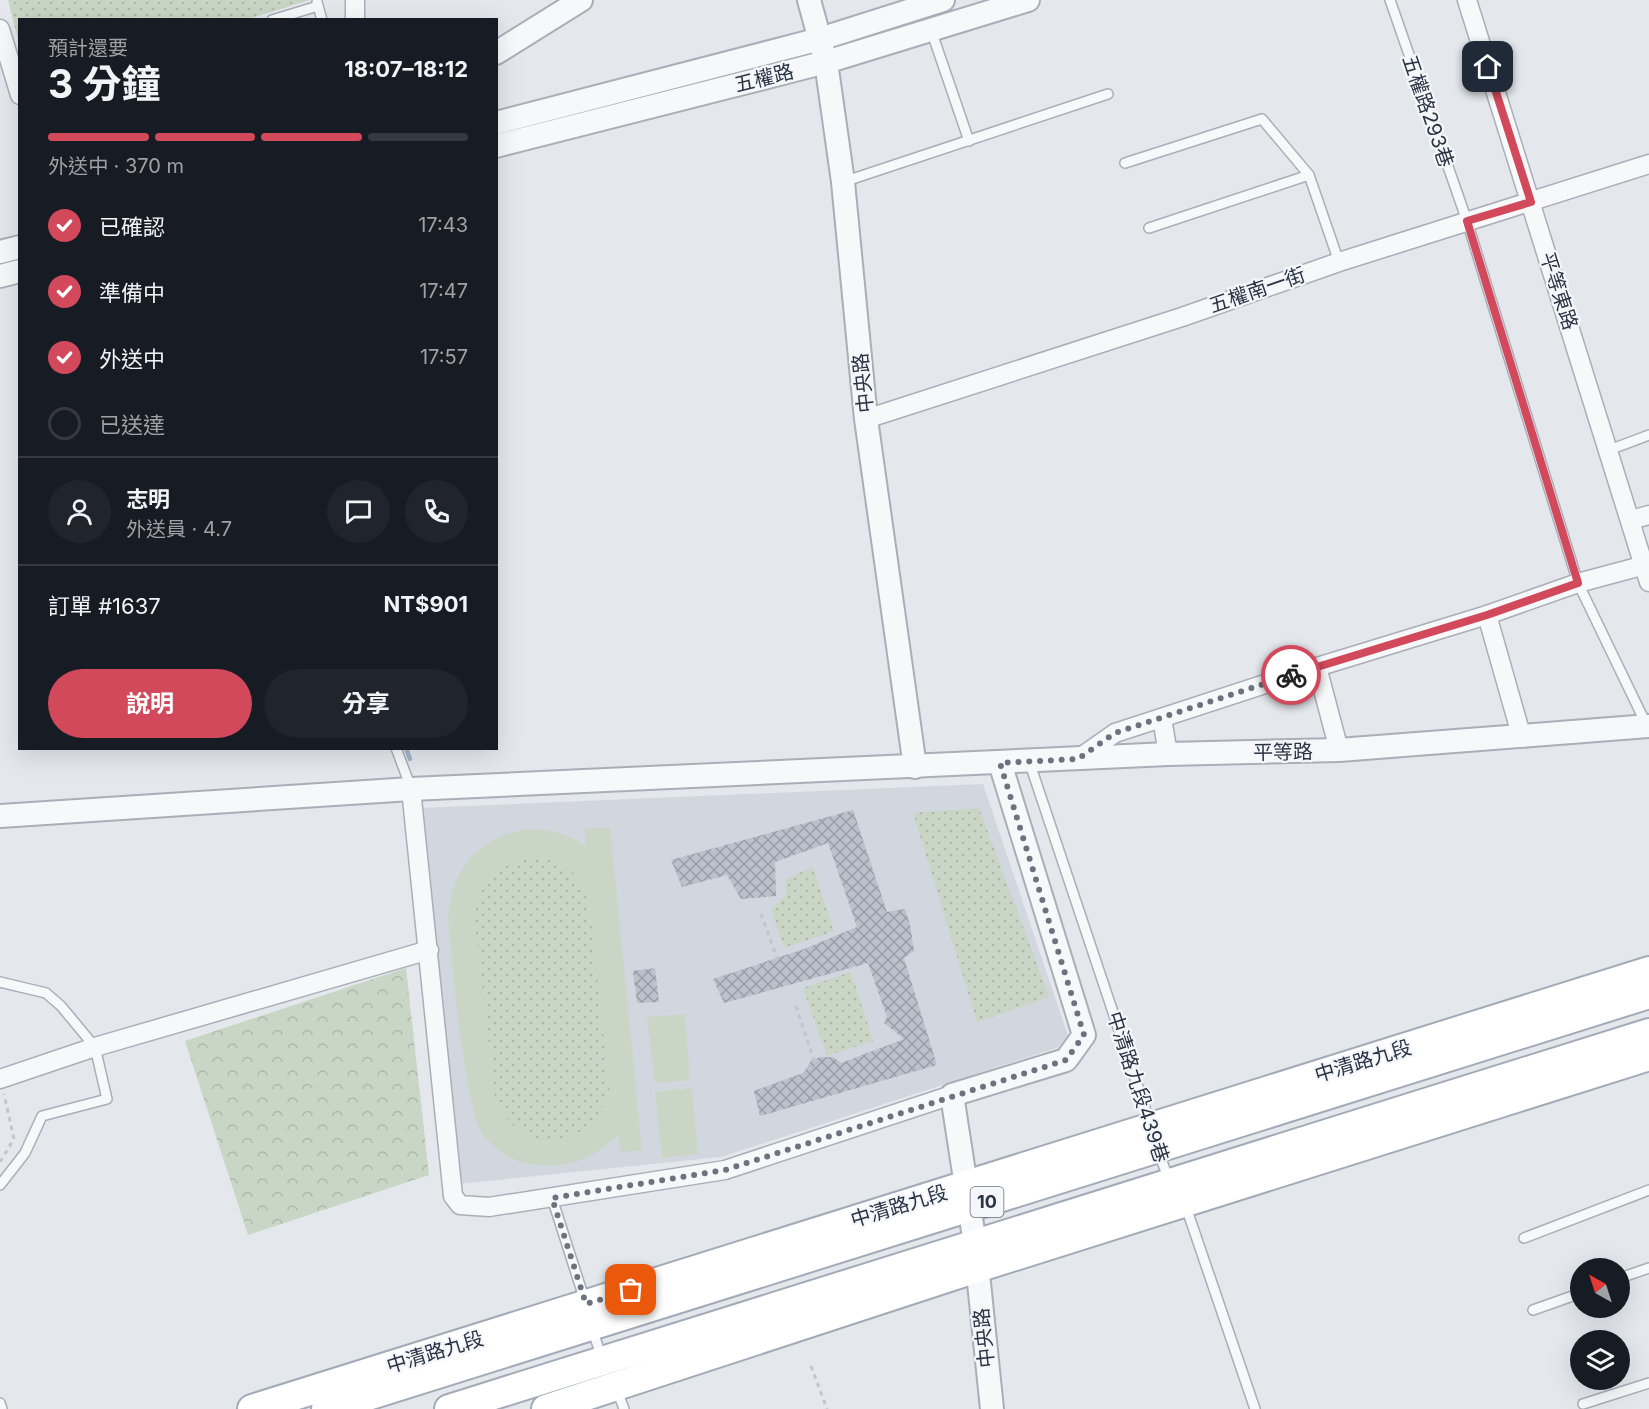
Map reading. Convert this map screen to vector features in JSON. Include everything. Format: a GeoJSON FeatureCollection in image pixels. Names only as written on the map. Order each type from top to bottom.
{"type":"FeatureCollection","features":[{"type":"Feature","properties":{"kind":"main road","name":"中清路九段"},"geometry":{"type":"LineString","coordinates":[[1155,1139],[1649,971]]}},
{"type":"Feature","properties":{"kind":"main road","name":"中清路九段"},"geometry":{"type":"LineString","coordinates":[[252,1409],[589,1315],[1155,1139],[1649,994]]}},
{"type":"Feature","properties":{"kind":"main road"},"geometry":{"type":"LineString","coordinates":[[1177,1193],[1649,1033]]}},
{"type":"Feature","properties":{"kind":"main road"},"geometry":{"type":"LineString","coordinates":[[546,1409],[612,1381],[976,1256],[1177,1193],[1649,1056]]}},
{"type":"Feature","properties":{"kind":"main road","name":"中清路九段"},"geometry":{"type":"LineString","coordinates":[[326,1409],[589,1315]]}},
{"type":"Feature","properties":{"kind":"main road"},"geometry":{"type":"LineString","coordinates":[[449,1409],[612,1381]]}},
{"type":"Feature","properties":{"kind":"street"},"geometry":{"type":"LineString","coordinates":[[355,0],[355,18]]}},
{"type":"Feature","properties":{"kind":"street"},"geometry":{"type":"LineString","coordinates":[[498,52],[581,0]]}},
{"type":"Feature","properties":{"kind":"street","name":"中央路"},"geometry":{"type":"LineString","coordinates":[[809,0],[826,62],[843,182],[866,419],[915,767]]}},
{"type":"Feature","properties":{"kind":"street","name":"五權路"},"geometry":{"type":"LineString","coordinates":[[498,122],[820,39],[943,0]]}},
{"type":"Feature","properties":{"kind":"street","name":"五權路"},"geometry":{"type":"LineString","coordinates":[[498,145],[826,62],[1028,0]]}},
{"type":"Feature","properties":{"kind":"street","name":"平等東路"},"geometry":{"type":"LineString","coordinates":[[1467,0],[1647,570]]}},
{"type":"Feature","properties":{"kind":"street"},"geometry":{"type":"LineString","coordinates":[[0,29],[18,88]]}},
{"type":"Feature","properties":{"kind":"street","name":"五權南一街"},"geometry":{"type":"LineString","coordinates":[[866,419],[1182,317],[1339,262],[1649,164]]}},
{"type":"Feature","properties":{"kind":"street"},"geometry":{"type":"LineString","coordinates":[[0,252],[18,248]]}},
{"type":"Feature","properties":{"kind":"street"},"geometry":{"type":"LineString","coordinates":[[0,276],[18,272]]}},
{"type":"Feature","properties":{"kind":"street"},"geometry":{"type":"LineString","coordinates":[[1631,520],[1649,514]]}},
{"type":"Feature","properties":{"kind":"street"},"geometry":{"type":"LineString","coordinates":[[1078,759],[1115,733],[1317,667],[1487,615],[1578,583],[1647,570]]}},
{"type":"Feature","properties":{"kind":"street"},"geometry":{"type":"LineString","coordinates":[[1487,615],[1522,738]]}},
{"type":"Feature","properties":{"kind":"street"},"geometry":{"type":"LineString","coordinates":[[1317,667],[1340,750]]}},
{"type":"Feature","properties":{"kind":"street"},"geometry":{"type":"LineString","coordinates":[[1162,718],[1168,754]]}},
{"type":"Feature","properties":{"kind":"street","name":"平等路"},"geometry":{"type":"LineString","coordinates":[[0,816],[411,789],[1168,754],[1340,750],[1648,728]]}},
{"type":"Feature","properties":{"kind":"street"},"geometry":{"type":"LineString","coordinates":[[411,789],[453,1196],[460,1205],[489,1207],[725,1170],[1066,1060],[1084,1035],[1000,763]]}},
{"type":"Feature","properties":{"kind":"street"},"geometry":{"type":"LineString","coordinates":[[0,1079],[95,1047],[429,950]]}},
{"type":"Feature","properties":{"kind":"street","name":"中央路"},"geometry":{"type":"LineString","coordinates":[[952,1095],[969,1196],[992,1409]]}},
{"type":"Feature","properties":{"kind":"lane","name":"五權路293巷"},"geometry":{"type":"LineString","coordinates":[[1390,0],[1467,221],[1578,583],[1648,728]]}},
{"type":"Feature","properties":{"kind":"lane"},"geometry":{"type":"LineString","coordinates":[[277,18],[317,3],[321,18]]}},
{"type":"Feature","properties":{"kind":"lane"},"geometry":{"type":"LineString","coordinates":[[932,30],[969,141]]}},
{"type":"Feature","properties":{"kind":"lane"},"geometry":{"type":"LineString","coordinates":[[843,182],[1108,94]]}},
{"type":"Feature","properties":{"kind":"lane"},"geometry":{"type":"LineString","coordinates":[[1125,163],[1262,119],[1309,175],[1339,262]]}},
{"type":"Feature","properties":{"kind":"lane"},"geometry":{"type":"LineString","coordinates":[[1149,228],[1309,175]]}},
{"type":"Feature","properties":{"kind":"lane"},"geometry":{"type":"LineString","coordinates":[[1610,450],[1649,435]]}},
{"type":"Feature","properties":{"kind":"lane"},"geometry":{"type":"LineString","coordinates":[[397,750],[411,789]]}},
{"type":"Feature","properties":{"kind":"lane","name":"中清路九段439巷"},"geometry":{"type":"LineString","coordinates":[[1029,762],[1155,1139],[1177,1193],[1255,1409]]}},
{"type":"Feature","properties":{"kind":"lane"},"geometry":{"type":"LineString","coordinates":[[0,982],[45,993],[61,1006],[95,1047],[107,1099],[42,1116],[25,1152],[0,1185]]}},
{"type":"Feature","properties":{"kind":"lane"},"geometry":{"type":"LineString","coordinates":[[1524,1238],[1649,1190]]}},
{"type":"Feature","properties":{"kind":"lane"},"geometry":{"type":"LineString","coordinates":[[552,1198],[612,1381]]}},
{"type":"Feature","properties":{"kind":"lane"},"geometry":{"type":"LineString","coordinates":[[1630,1275],[1649,1268]]}},
{"type":"Feature","properties":{"kind":"lane"},"geometry":{"type":"LineString","coordinates":[[1533,1310],[1570,1297]]}},
{"type":"Feature","properties":{"kind":"lane"},"geometry":{"type":"LineString","coordinates":[[1583,1404],[1649,1383]]}},
{"type":"Feature","properties":{"kind":"lane"},"geometry":{"type":"LineString","coordinates":[[0,1403],[3,1409]]}},
{"type":"Feature","properties":{"kind":"path"},"geometry":{"type":"LineString","coordinates":[[761,914],[779,963]]}},
{"type":"Feature","properties":{"kind":"path"},"geometry":{"type":"LineString","coordinates":[[796,1006],[816,1067]]}},
{"type":"Feature","properties":{"kind":"path"},"geometry":{"type":"LineString","coordinates":[[0,1084],[7,1100],[14,1139],[0,1162]]}},
{"type":"Feature","properties":{"kind":"path"},"geometry":{"type":"LineString","coordinates":[[811,1366],[826,1409]]}},
{"type":"Feature","properties":{"kind":"shaded area"},"geometry":{"type":"Polygon","coordinates":[[[983,784],[1068,1036],[1059,1047],[721,1157],[458,1184],[420,808],[983,784]]]}},
{"type":"Feature","properties":{"kind":"green space"},"geometry":{"type":"Polygon","coordinates":[[[8,0],[310,0],[251,18],[18,18],[18,39],[8,0]]]}},
{"type":"Feature","properties":{"kind":"green space"},"geometry":{"type":"Polygon","coordinates":[[[979,808],[1049,997],[977,1022],[913,813],[979,808]]]}},
{"type":"Feature","properties":{"kind":"green space"},"geometry":{"type":"Polygon","coordinates":[[[610,827],[642,1150],[621,1152],[618,1135],[591,1155],[573,1162],[553,1165],[524,1163],[496,1149],[485,1137],[477,1122],[465,1070],[461,1039],[449,931],[450,903],[458,878],[471,858],[489,842],[511,833],[535,830],[561,834],[586,846],[585,829],[610,827]],[[527,857],[496,871],[484,884],[474,916],[495,1100],[507,1120],[522,1133],[539,1140],[556,1141],[572,1137],[587,1127],[600,1111],[610,1091],[590,910],[586,896],[577,876],[570,870],[541,858],[527,857]]]}},
{"type":"Feature","properties":{"kind":"green space"},"geometry":{"type":"Polygon","coordinates":[[[527,857],[552,861],[570,870],[582,885],[586,896],[590,910],[610,1091],[600,1111],[587,1127],[572,1137],[556,1141],[539,1140],[522,1133],[507,1120],[495,1100],[474,916],[481,893],[490,877],[505,866],[527,857]]]}},
{"type":"Feature","properties":{"kind":"green space"},"geometry":{"type":"Polygon","coordinates":[[[813,867],[834,931],[784,948],[771,909],[786,895],[786,879],[813,867]]]}},
{"type":"Feature","properties":{"kind":"green space"},"geometry":{"type":"Polygon","coordinates":[[[406,968],[429,1175],[248,1235],[185,1041],[406,968]]]}},
{"type":"Feature","properties":{"kind":"green space"},"geometry":{"type":"Polygon","coordinates":[[[851,972],[873,1041],[827,1056],[803,988],[851,972]]]}},
{"type":"Feature","properties":{"kind":"green space"},"geometry":{"type":"Polygon","coordinates":[[[685,1014],[690,1080],[655,1083],[647,1017],[685,1014]]]}},
{"type":"Feature","properties":{"kind":"green space"},"geometry":{"type":"Polygon","coordinates":[[[692,1088],[698,1154],[662,1158],[655,1092],[692,1088]]]}},
{"type":"Feature","properties":{"kind":"building"},"geometry":{"type":"Polygon","coordinates":[[[853,810],[887,912],[905,909],[910,924],[914,951],[904,958],[937,1065],[760,1116],[754,1091],[803,1073],[812,1060],[820,1057],[833,1057],[841,1063],[904,1039],[884,1023],[887,1017],[868,963],[724,1003],[713,979],[804,949],[857,927],[828,843],[775,862],[776,896],[741,899],[727,875],[682,887],[671,860],[853,810]]]}},
{"type":"Feature","properties":{"kind":"building"},"geometry":{"type":"Polygon","coordinates":[[[655,968],[659,1002],[637,1003],[633,971],[655,968]]]}},
{"type":"Feature","properties":{"kind":"waterway"},"geometry":{"type":"LineString","coordinates":[[407,750],[410,759]]}},
{"type":"Feature","properties":{"kind":"way so far"},"geometry":{"type":"LineString","coordinates":[[631,1290],[586,1304],[552,1198],[725,1170],[1066,1060],[1084,1035],[1000,763],[1078,759],[1115,733],[1291,675]]}},
{"type":"Feature","properties":{"kind":"route"},"geometry":{"type":"LineString","coordinates":[[1291,675],[1487,615],[1578,583],[1467,221],[1531,202],[1488,67]]}}]}
